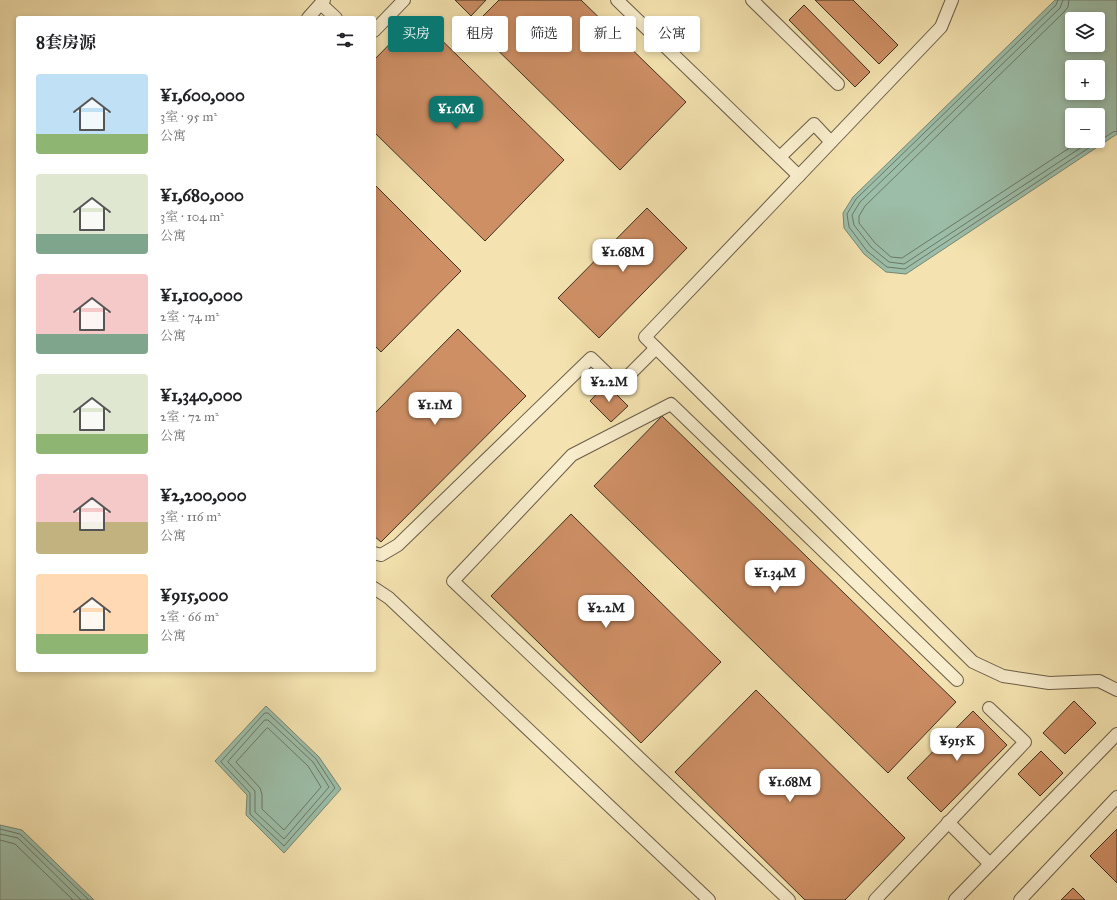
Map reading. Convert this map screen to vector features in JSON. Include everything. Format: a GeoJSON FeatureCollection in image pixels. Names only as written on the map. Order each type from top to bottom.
{"type":"FeatureCollection","features":[{"type":"Feature","properties":{"kind":"lane"},"geometry":{"type":"LineString","coordinates":[[376,29],[404,0]]}},
{"type":"Feature","properties":{"kind":"lane"},"geometry":{"type":"LineString","coordinates":[[617,0],[799,176]]}},
{"type":"Feature","properties":{"kind":"lane"},"geometry":{"type":"LineString","coordinates":[[952,0],[941,27],[645,337],[973,662],[1002,676],[1049,684],[1099,681],[1117,690]]}},
{"type":"Feature","properties":{"kind":"lane"},"geometry":{"type":"LineString","coordinates":[[310,16],[323,2],[334,16]]}},
{"type":"Feature","properties":{"kind":"lane"},"geometry":{"type":"LineString","coordinates":[[759,2],[838,84]]}},
{"type":"Feature","properties":{"kind":"lane"},"geometry":{"type":"LineString","coordinates":[[780,157],[814,124],[831,142]]}},
{"type":"Feature","properties":{"kind":"lane"},"geometry":{"type":"LineString","coordinates":[[376,554],[381,555],[398,545],[591,358],[619,385],[656,348]]}},
{"type":"Feature","properties":{"kind":"lane"},"geometry":{"type":"LineString","coordinates":[[789,900],[453,581],[572,455],[671,404],[957,680]]}},
{"type":"Feature","properties":{"kind":"lane"},"geometry":{"type":"LineString","coordinates":[[376,589],[389,598],[709,900]]}},
{"type":"Feature","properties":{"kind":"lane"},"geometry":{"type":"LineString","coordinates":[[883,897],[948,822],[1024,742],[989,708]]}},
{"type":"Feature","properties":{"kind":"lane"},"geometry":{"type":"LineString","coordinates":[[955,900],[1117,734]]}},
{"type":"Feature","properties":{"kind":"lane"},"geometry":{"type":"LineString","coordinates":[[1020,900],[1117,798]]}},
{"type":"Feature","properties":{"kind":"lane"},"geometry":{"type":"LineString","coordinates":[[948,822],[990,864]]}},
{"type":"Feature","properties":{"kind":"water"},"geometry":{"type":"Polygon","coordinates":[[[1055,0],[1117,0],[1117,134],[1105,142],[1105,108],[1065,108],[1065,148],[1096,148],[906,274],[886,272],[864,254],[844,228],[843,213],[853,197],[1055,0]]]}},
{"type":"Feature","properties":{"kind":"water"},"geometry":{"type":"Polygon","coordinates":[[[266,706],[319,757],[341,789],[284,853],[246,815],[247,795],[215,761],[266,706]]]}},
{"type":"Feature","properties":{"kind":"water"},"geometry":{"type":"Polygon","coordinates":[[[0,825],[22,830],[94,900],[0,900],[0,825]]]}},
{"type":"Feature","properties":{"kind":"building"},"geometry":{"type":"Polygon","coordinates":[[[455,0],[486,0],[471,16],[455,0]]]}},
{"type":"Feature","properties":{"kind":"building"},"geometry":{"type":"Polygon","coordinates":[[[499,0],[581,0],[597,16],[580,16],[580,52],[635,52],[686,102],[620,170],[500,52],[508,52],[508,16],[483,16],[499,0]]]}},
{"type":"Feature","properties":{"kind":"building"},"geometry":{"type":"Polygon","coordinates":[[[815,0],[853,0],[898,45],[879,64],[815,0]]]}},
{"type":"Feature","properties":{"kind":"building"},"geometry":{"type":"Polygon","coordinates":[[[804,5],[870,72],[855,87],[789,20],[804,5]]]}},
{"type":"Feature","properties":{"kind":"building"},"geometry":{"type":"Polygon","coordinates":[[[444,42],[452,52],[454,52],[564,160],[485,241],[376,134],[376,58],[388,46],[388,52],[444,52],[444,42]]]}},
{"type":"Feature","properties":{"kind":"building"},"geometry":{"type":"Polygon","coordinates":[[[376,186],[461,271],[381,352],[376,347],[376,186]]]}},
{"type":"Feature","properties":{"kind":"building"},"geometry":{"type":"Polygon","coordinates":[[[647,208],[687,248],[599,338],[558,298],[647,208]]]}},
{"type":"Feature","properties":{"kind":"building"},"geometry":{"type":"Polygon","coordinates":[[[458,329],[526,396],[381,542],[376,538],[376,412],[458,329]]]}},
{"type":"Feature","properties":{"kind":"building"},"geometry":{"type":"Polygon","coordinates":[[[606,384],[628,406],[611,422],[590,401],[606,384]]]}},
{"type":"Feature","properties":{"kind":"building"},"geometry":{"type":"Polygon","coordinates":[[[662,416],[956,702],[888,773],[594,486],[662,416]]]}},
{"type":"Feature","properties":{"kind":"building"},"geometry":{"type":"Polygon","coordinates":[[[571,514],[721,662],[641,743],[491,596],[571,514]]]}},
{"type":"Feature","properties":{"kind":"building"},"geometry":{"type":"Polygon","coordinates":[[[756,690],[905,838],[845,900],[805,900],[675,772],[756,690]]]}},
{"type":"Feature","properties":{"kind":"building"},"geometry":{"type":"Polygon","coordinates":[[[1074,701],[1096,723],[1065,754],[1043,733],[1074,701]]]}},
{"type":"Feature","properties":{"kind":"building"},"geometry":{"type":"Polygon","coordinates":[[[973,711],[1007,745],[941,812],[907,778],[973,711]]]}},
{"type":"Feature","properties":{"kind":"building"},"geometry":{"type":"Polygon","coordinates":[[[1041,751],[1063,773],[1040,796],[1018,774],[1041,751]]]}},
{"type":"Feature","properties":{"kind":"building"},"geometry":{"type":"Polygon","coordinates":[[[1117,829],[1117,883],[1090,856],[1117,829]]]}},
{"type":"Feature","properties":{"kind":"building"},"geometry":{"type":"Polygon","coordinates":[[[1073,888],[1085,900],[1061,900],[1073,888]]]}}]}
